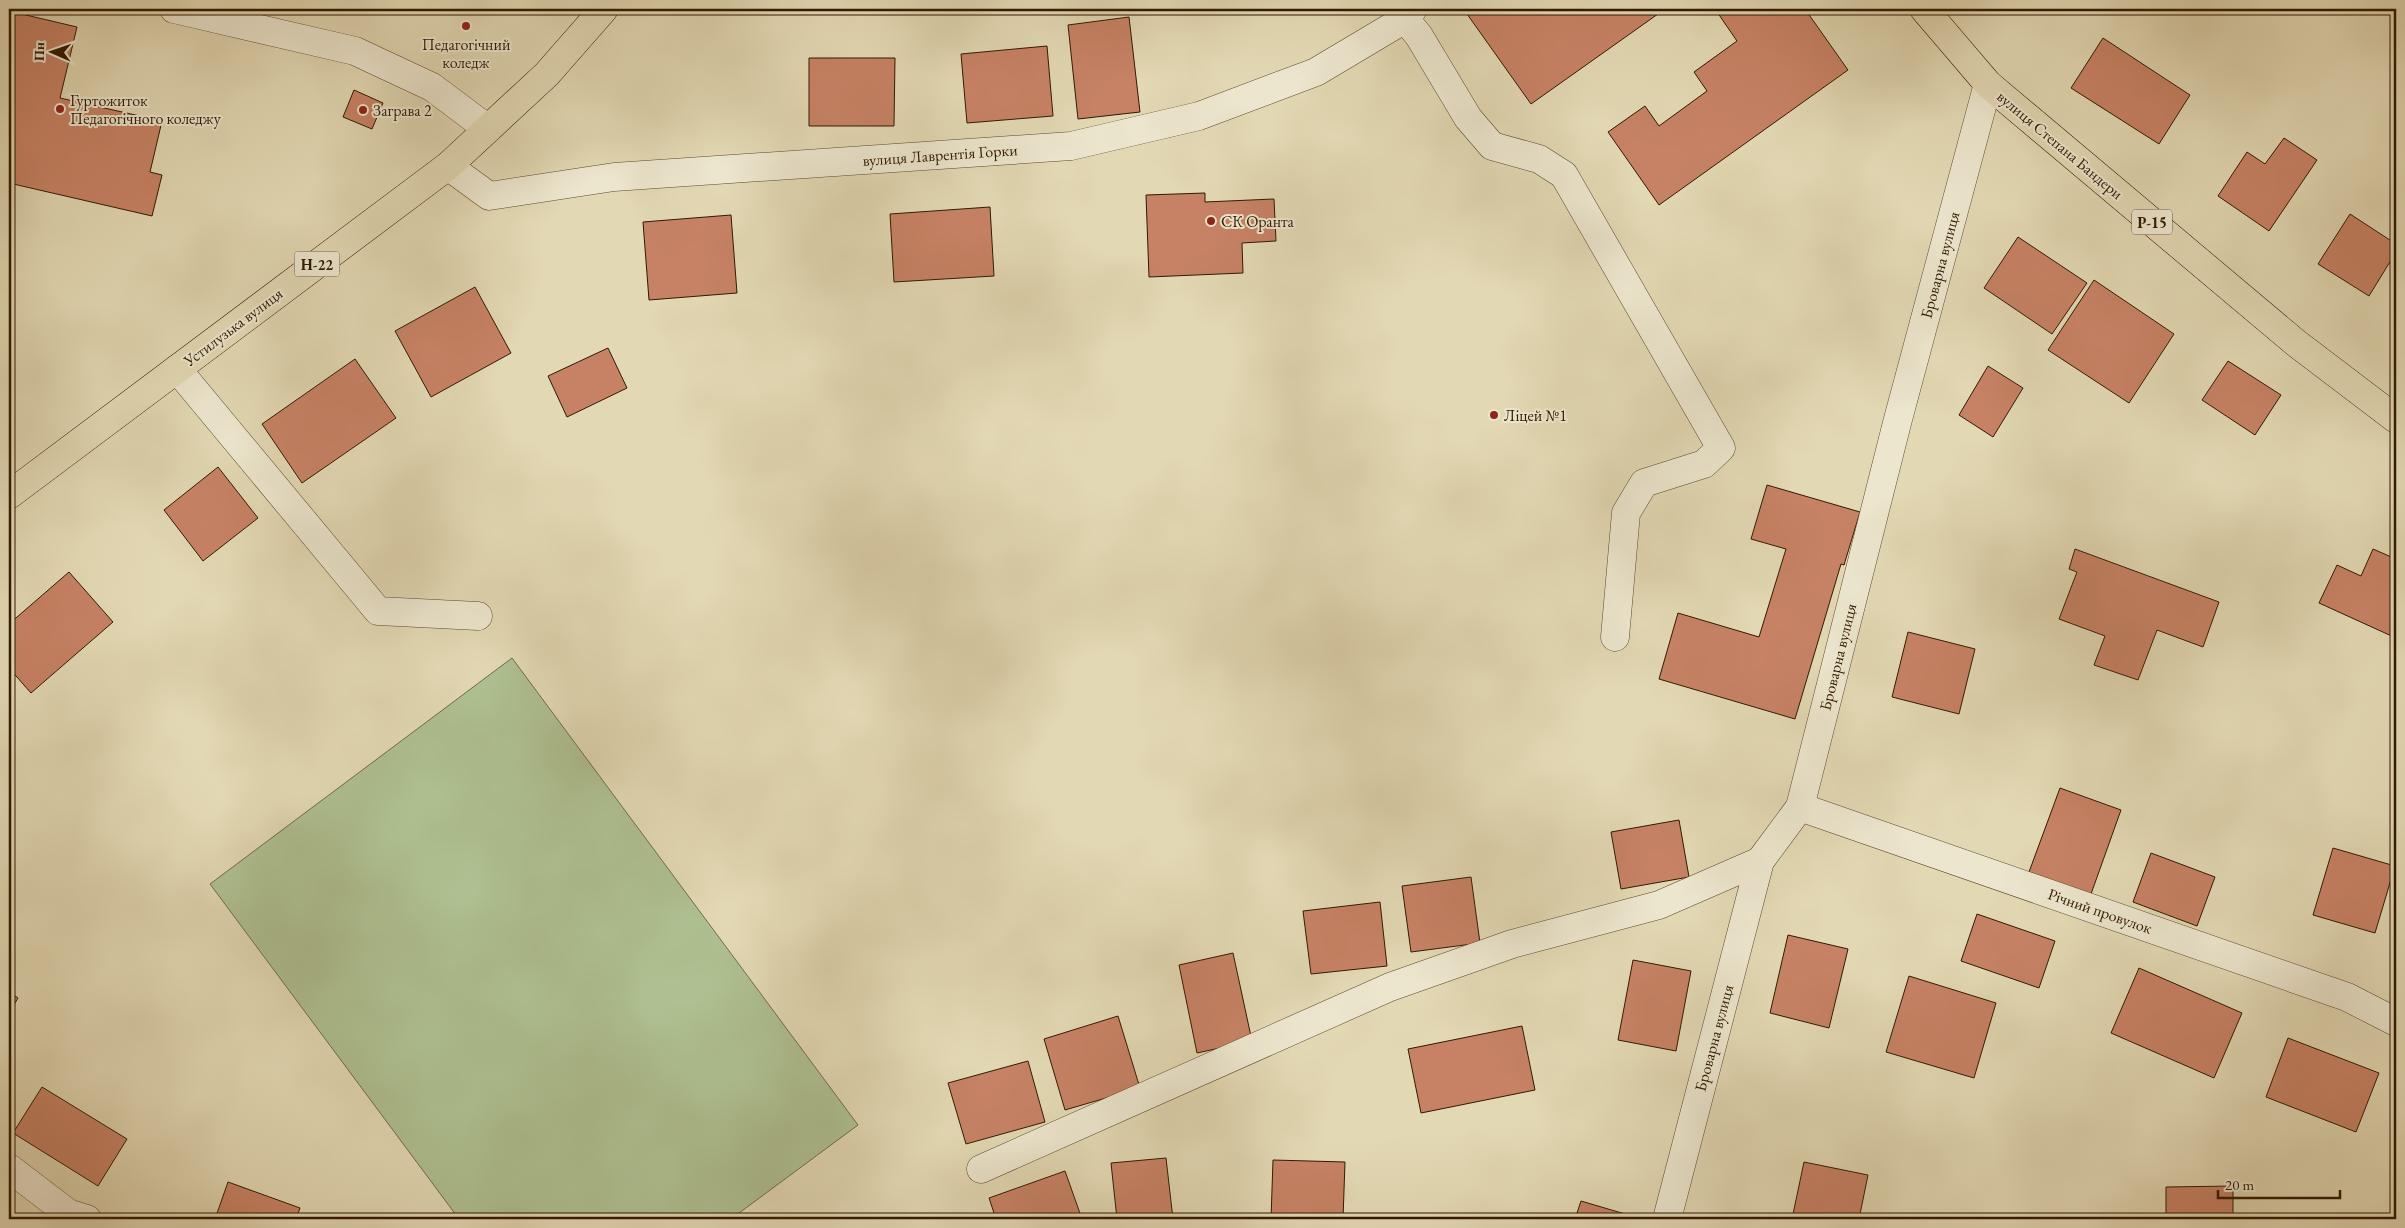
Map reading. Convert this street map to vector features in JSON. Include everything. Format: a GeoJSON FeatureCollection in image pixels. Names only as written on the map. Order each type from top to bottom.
{"type":"FeatureCollection","features":[{"type":"Feature","properties":{"kind":"main road","name":"Устилузька вулиця"},"geometry":{"type":"LineString","coordinates":[[9,495],[448,166],[547,74],[604,9]]}},
{"type":"Feature","properties":{"kind":"main road","name":"вулиця Степана Бандери"},"geometry":{"type":"LineString","coordinates":[[1924,9],[1988,84],[2296,343],[2396,418]]}},
{"type":"Feature","properties":{"kind":"street"},"geometry":{"type":"LineString","coordinates":[[174,9],[355,51],[432,87],[488,128]]}},
{"type":"Feature","properties":{"kind":"street"},"geometry":{"type":"LineString","coordinates":[[1409,14],[1419,36],[1468,118],[1492,146],[1539,159],[1564,175],[1720,448],[1704,464],[1644,483],[1626,513],[1615,638]]}},
{"type":"Feature","properties":{"kind":"street","name":"вулиця Лаврентія Горки"},"geometry":{"type":"LineString","coordinates":[[448,166],[489,196],[614,177],[1071,146],[1199,116],[1316,72],[1409,14]]}},
{"type":"Feature","properties":{"kind":"street","name":"Броварна вулиця"},"geometry":{"type":"LineString","coordinates":[[1667,1219],[1760,861],[1800,807],[1897,423],[1988,84]]}},
{"type":"Feature","properties":{"kind":"street"},"geometry":{"type":"LineString","coordinates":[[177,369],[378,611],[478,616]]}},
{"type":"Feature","properties":{"kind":"street","name":"Річний провулок"},"geometry":{"type":"LineString","coordinates":[[1800,807],[2348,997],[2396,1022]]}},
{"type":"Feature","properties":{"kind":"street"},"geometry":{"type":"LineString","coordinates":[[981,1169],[1390,987],[1512,944],[1659,905],[1760,861]]}},
{"type":"Feature","properties":{"kind":"street"},"geometry":{"type":"LineString","coordinates":[[9,1168],[68,1212],[87,1219]]}},
{"type":"Feature","properties":{"kind":"green space"},"geometry":{"type":"Polygon","coordinates":[[[512,658],[858,1125],[731,1219],[459,1219],[210,884],[512,658]]]}},
{"type":"Feature","properties":{"kind":"building"},"geometry":{"type":"Polygon","coordinates":[[[1475,9],[1665,9],[1531,104],[1467,14],[1475,9]]]}},
{"type":"Feature","properties":{"kind":"building"},"geometry":{"type":"Polygon","coordinates":[[[1715,9],[1805,9],[1848,70],[1659,205],[1608,132],[1645,106],[1659,126],[1707,91],[1694,72],[1737,41],[1715,9]]]}},
{"type":"Feature","properties":{"kind":"building","name":"Гуртожиток Педагогічного коледжу"},"geometry":{"type":"Polygon","coordinates":[[[9,11],[77,27],[60,98],[162,121],[150,172],[162,175],[152,216],[9,183],[9,11]]]}},
{"type":"Feature","properties":{"kind":"building"},"geometry":{"type":"Polygon","coordinates":[[[1129,17],[1140,112],[1078,119],[1068,25],[1129,17]]]}},
{"type":"Feature","properties":{"kind":"building"},"geometry":{"type":"Polygon","coordinates":[[[2103,38],[2190,95],[2159,144],[2071,88],[2103,38]]]}},
{"type":"Feature","properties":{"kind":"building"},"geometry":{"type":"Polygon","coordinates":[[[1047,46],[1053,116],[967,123],[961,54],[1047,46]]]}},
{"type":"Feature","properties":{"kind":"building"},"geometry":{"type":"Polygon","coordinates":[[[809,58],[895,58],[894,126],[809,126],[809,58]]]}},
{"type":"Feature","properties":{"kind":"building","name":"Заграва 2"},"geometry":{"type":"Polygon","coordinates":[[[354,90],[383,103],[372,129],[343,117],[354,90]]]}},
{"type":"Feature","properties":{"kind":"building"},"geometry":{"type":"Polygon","coordinates":[[[2284,138],[2317,160],[2269,231],[2218,196],[2247,152],[2265,164],[2284,138]]]}},
{"type":"Feature","properties":{"kind":"building","name":"СК Оранта"},"geometry":{"type":"Polygon","coordinates":[[[1205,193],[1205,202],[1274,199],[1276,241],[1242,243],[1243,273],[1149,277],[1146,195],[1205,193]]]}},
{"type":"Feature","properties":{"kind":"building"},"geometry":{"type":"Polygon","coordinates":[[[990,207],[994,276],[894,282],[890,214],[990,207]]]}},
{"type":"Feature","properties":{"kind":"building"},"geometry":{"type":"Polygon","coordinates":[[[2350,214],[2396,244],[2396,252],[2369,296],[2318,264],[2350,214]]]}},
{"type":"Feature","properties":{"kind":"building"},"geometry":{"type":"Polygon","coordinates":[[[731,215],[737,293],[649,300],[643,222],[731,215]]]}},
{"type":"Feature","properties":{"kind":"building"},"geometry":{"type":"Polygon","coordinates":[[[2018,237],[2087,283],[2052,334],[1984,288],[2018,237]]]}},
{"type":"Feature","properties":{"kind":"building"},"geometry":{"type":"Polygon","coordinates":[[[2094,280],[2174,334],[2129,403],[2048,350],[2094,280]]]}},
{"type":"Feature","properties":{"kind":"building"},"geometry":{"type":"Polygon","coordinates":[[[475,287],[511,353],[431,397],[395,331],[475,287]]]}},
{"type":"Feature","properties":{"kind":"building"},"geometry":{"type":"Polygon","coordinates":[[[608,348],[627,388],[567,417],[548,376],[608,348]]]}},
{"type":"Feature","properties":{"kind":"building"},"geometry":{"type":"Polygon","coordinates":[[[355,359],[396,418],[302,483],[262,424],[355,359]]]}},
{"type":"Feature","properties":{"kind":"building"},"geometry":{"type":"Polygon","coordinates":[[[2228,361],[2281,395],[2255,435],[2202,400],[2228,361]]]}},
{"type":"Feature","properties":{"kind":"building"},"geometry":{"type":"Polygon","coordinates":[[[1988,366],[2023,388],[1993,437],[1959,415],[1988,366]]]}},
{"type":"Feature","properties":{"kind":"building"},"geometry":{"type":"Polygon","coordinates":[[[218,467],[258,518],[203,561],[164,510],[218,467]]]}},
{"type":"Feature","properties":{"kind":"building"},"geometry":{"type":"Polygon","coordinates":[[[1767,485],[1860,512],[1844,565],[1841,564],[1795,719],[1659,679],[1678,613],[1759,637],[1786,549],[1751,539],[1767,485]]]}},
{"type":"Feature","properties":{"kind":"building"},"geometry":{"type":"Polygon","coordinates":[[[2075,549],[2219,602],[2203,647],[2157,630],[2138,680],[2094,665],[2105,636],[2059,619],[2077,572],[2069,569],[2075,549]]]}},
{"type":"Feature","properties":{"kind":"building"},"geometry":{"type":"Polygon","coordinates":[[[2373,549],[2396,559],[2396,638],[2319,603],[2337,565],[2361,576],[2373,549]]]}},
{"type":"Feature","properties":{"kind":"building"},"geometry":{"type":"Polygon","coordinates":[[[69,572],[113,622],[31,693],[9,668],[9,624],[69,572]]]}},
{"type":"Feature","properties":{"kind":"building"},"geometry":{"type":"Polygon","coordinates":[[[1908,632],[1975,649],[1959,714],[1892,697],[1908,632]]]}},
{"type":"Feature","properties":{"kind":"building"},"geometry":{"type":"Polygon","coordinates":[[[2060,788],[2121,810],[2091,894],[2029,872],[2060,788]]]}},
{"type":"Feature","properties":{"kind":"building"},"geometry":{"type":"Polygon","coordinates":[[[1679,820],[1689,877],[1621,889],[1611,832],[1679,820]]]}},
{"type":"Feature","properties":{"kind":"building"},"geometry":{"type":"Polygon","coordinates":[[[2333,848],[2395,866],[2375,933],[2313,915],[2333,848]]]}},
{"type":"Feature","properties":{"kind":"building"},"geometry":{"type":"Polygon","coordinates":[[[2151,853],[2215,877],[2197,926],[2133,902],[2151,853]]]}},
{"type":"Feature","properties":{"kind":"building"},"geometry":{"type":"Polygon","coordinates":[[[1471,877],[1480,943],[1411,952],[1402,886],[1471,877]]]}},
{"type":"Feature","properties":{"kind":"building"},"geometry":{"type":"Polygon","coordinates":[[[1380,902],[1387,966],[1311,974],[1303,911],[1380,902]]]}},
{"type":"Feature","properties":{"kind":"building"},"geometry":{"type":"Polygon","coordinates":[[[1977,914],[2055,941],[2039,988],[1961,961],[1977,914]]]}},
{"type":"Feature","properties":{"kind":"building"},"geometry":{"type":"Polygon","coordinates":[[[1788,935],[1848,949],[1829,1028],[1770,1013],[1788,935]]]}},
{"type":"Feature","properties":{"kind":"building"},"geometry":{"type":"Polygon","coordinates":[[[1233,953],[1252,1041],[1197,1053],[1179,965],[1233,953]]]}},
{"type":"Feature","properties":{"kind":"building"},"geometry":{"type":"Polygon","coordinates":[[[1633,960],[1691,971],[1676,1051],[1618,1040],[1633,960]]]}},
{"type":"Feature","properties":{"kind":"building"},"geometry":{"type":"Polygon","coordinates":[[[2139,968],[2242,1013],[2214,1078],[2111,1033],[2139,968]]]}},
{"type":"Feature","properties":{"kind":"building"},"geometry":{"type":"Polygon","coordinates":[[[1909,976],[1996,1003],[1974,1078],[1886,1052],[1909,976]]]}},
{"type":"Feature","properties":{"kind":"building"},"geometry":{"type":"Polygon","coordinates":[[[9,992],[18,998],[9,1013],[9,992]]]}},
{"type":"Feature","properties":{"kind":"building"},"geometry":{"type":"Polygon","coordinates":[[[1118,1016],[1140,1088],[1065,1110],[1044,1039],[1118,1016]]]}},
{"type":"Feature","properties":{"kind":"building"},"geometry":{"type":"Polygon","coordinates":[[[1522,1026],[1535,1090],[1421,1113],[1408,1049],[1522,1026]]]}},
{"type":"Feature","properties":{"kind":"building"},"geometry":{"type":"Polygon","coordinates":[[[2288,1038],[2379,1073],[2356,1132],[2266,1097],[2288,1038]]]}},
{"type":"Feature","properties":{"kind":"building"},"geometry":{"type":"Polygon","coordinates":[[[1028,1061],[1045,1122],[966,1144],[948,1083],[1028,1061]]]}},
{"type":"Feature","properties":{"kind":"building"},"geometry":{"type":"Polygon","coordinates":[[[42,1087],[127,1139],[98,1186],[13,1133],[42,1087]]]}},
{"type":"Feature","properties":{"kind":"building"},"geometry":{"type":"Polygon","coordinates":[[[1166,1158],[1173,1219],[1117,1219],[1111,1163],[1166,1158]]]}},
{"type":"Feature","properties":{"kind":"building"},"geometry":{"type":"Polygon","coordinates":[[[1273,1160],[1345,1162],[1343,1219],[1271,1219],[1273,1160]]]}},
{"type":"Feature","properties":{"kind":"building"},"geometry":{"type":"Polygon","coordinates":[[[1804,1162],[1868,1175],[1859,1219],[1792,1219],[1804,1162]]]}},
{"type":"Feature","properties":{"kind":"building"},"geometry":{"type":"Polygon","coordinates":[[[1065,1171],[1082,1219],[996,1219],[989,1198],[1065,1171]]]}},
{"type":"Feature","properties":{"kind":"building"},"geometry":{"type":"Polygon","coordinates":[[[228,1182],[300,1208],[296,1219],[215,1219],[228,1182]]]}},
{"type":"Feature","properties":{"kind":"building"},"geometry":{"type":"Polygon","coordinates":[[[2233,1186],[2233,1219],[2166,1219],[2166,1187],[2233,1186]]]}},
{"type":"Feature","properties":{"kind":"building"},"geometry":{"type":"Polygon","coordinates":[[[1581,1201],[1642,1219],[1575,1219],[1581,1201]]]}},
{"type":"Feature","properties":{"kind":"place","name":"Педагогічний коледж"},"geometry":{"type":"Point","coordinates":[466,26]}},
{"type":"Feature","properties":{"kind":"place","name":"Гуртожиток Педагогічного коледжу"},"geometry":{"type":"Point","coordinates":[60,109]}},
{"type":"Feature","properties":{"kind":"place","name":"Заграва 2"},"geometry":{"type":"Point","coordinates":[363,110]}},
{"type":"Feature","properties":{"kind":"place","name":"СК Оранта"},"geometry":{"type":"Point","coordinates":[1211,221]}},
{"type":"Feature","properties":{"kind":"place","name":"Ліцей №1"},"geometry":{"type":"Point","coordinates":[1494,415]}}]}
